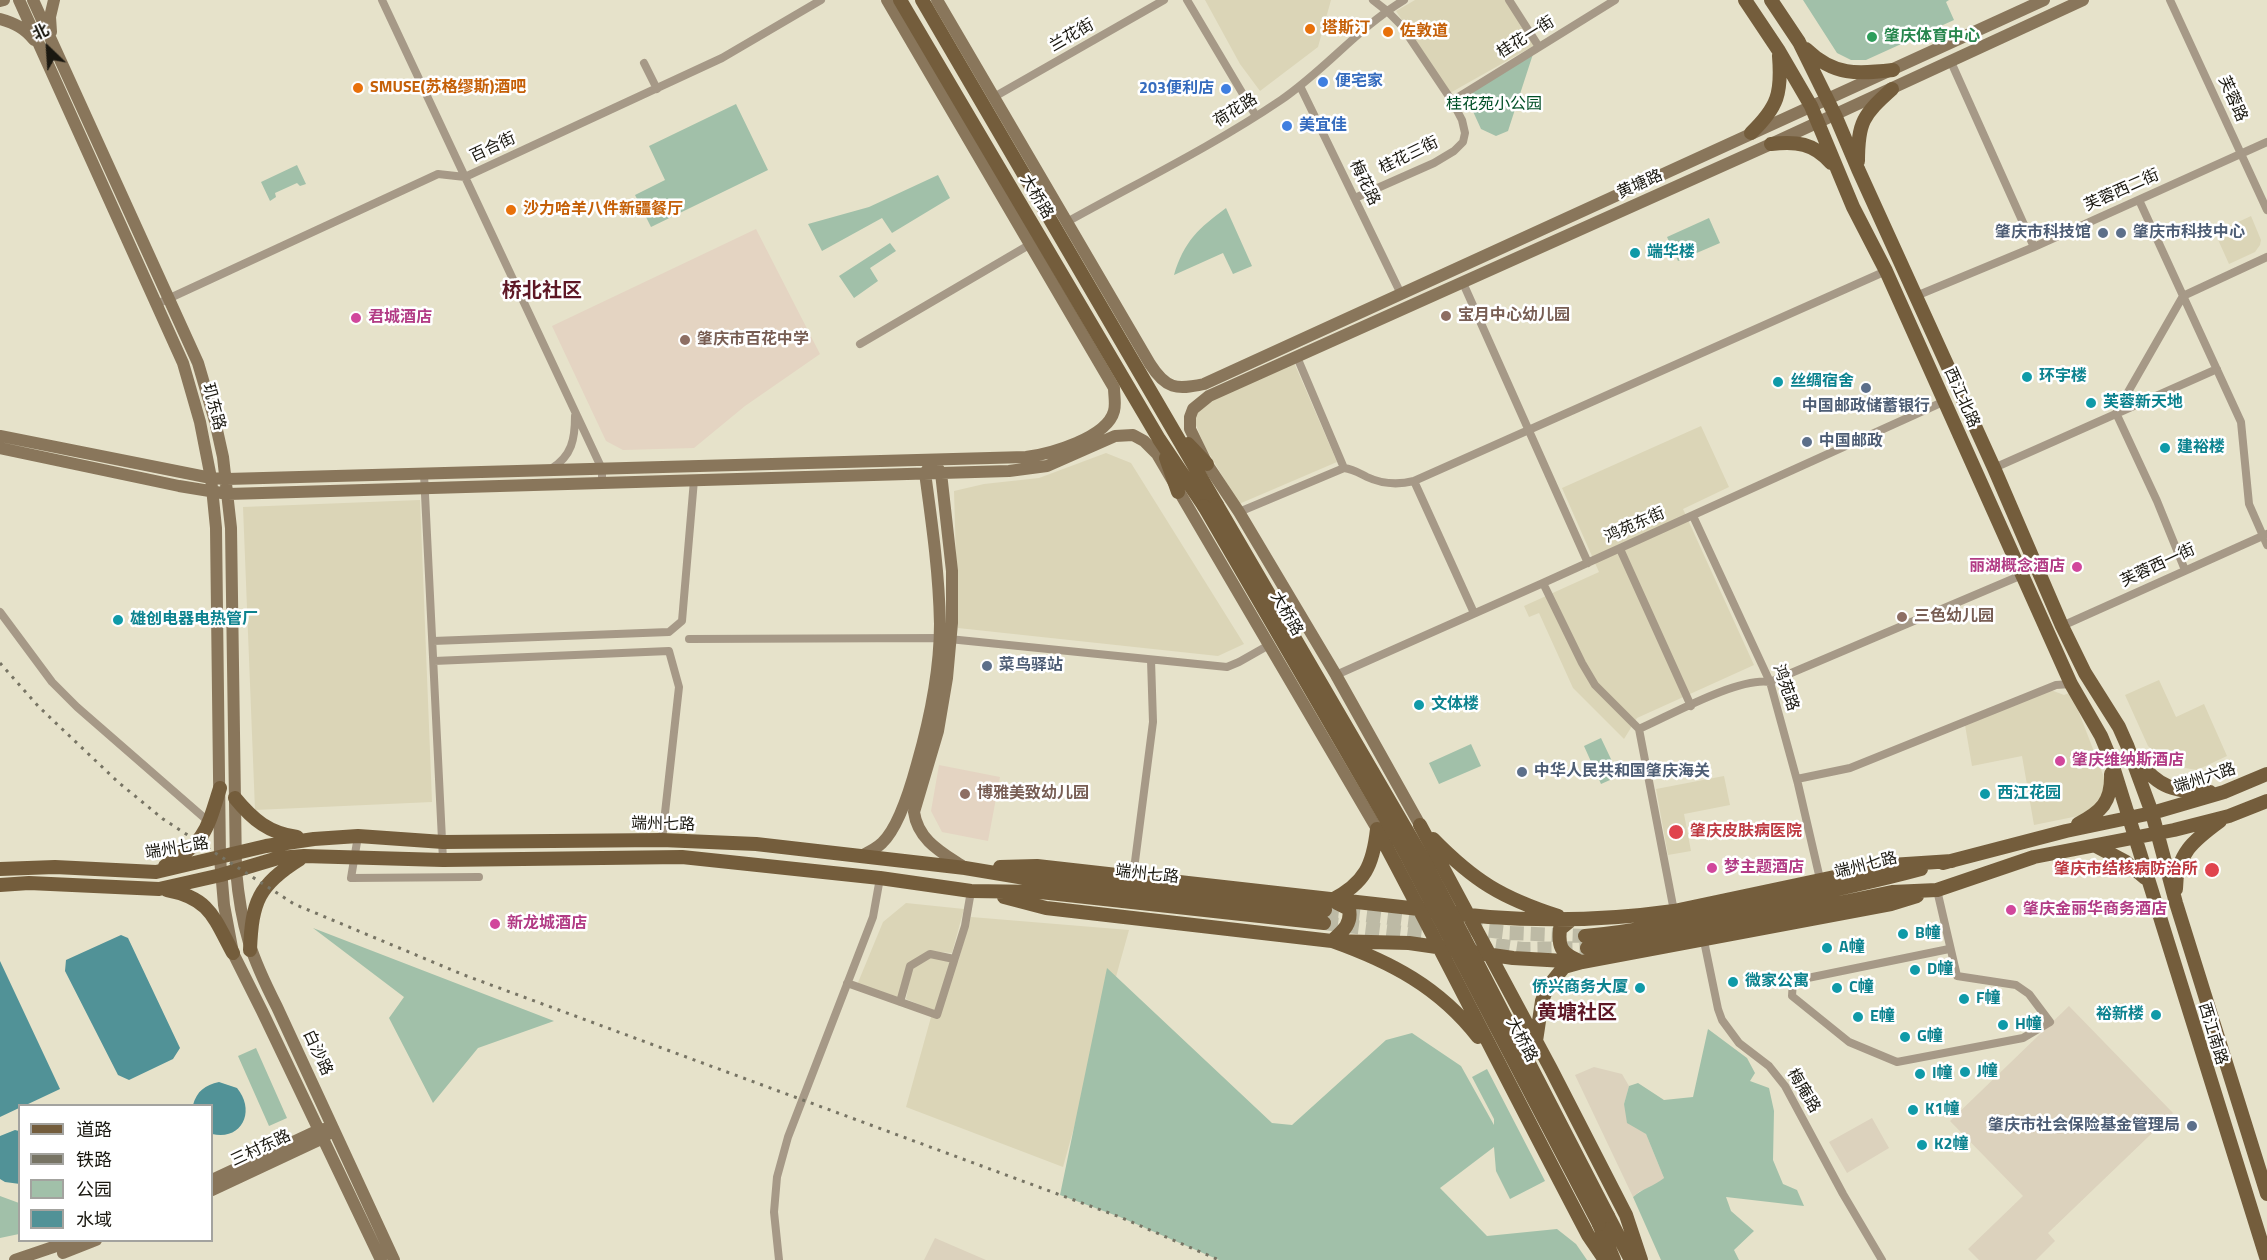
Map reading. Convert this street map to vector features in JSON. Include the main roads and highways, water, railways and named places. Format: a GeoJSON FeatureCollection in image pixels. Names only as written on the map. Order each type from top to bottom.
{"type":"FeatureCollection","features":[{"type":"Feature","properties":{"kind":"main road","name":"大桥路"},"geometry":{"type":"LineString","coordinates":[[898,0],[1159,439],[1211,506]]}},
{"type":"Feature","properties":{"kind":"main road","name":"大桥路"},"geometry":{"type":"LineString","coordinates":[[922,0],[1128,349],[1174,430],[1211,506],[1419,850],[1603,1220],[1631,1260]]}},
{"type":"Feature","properties":{"kind":"main road","name":"西江北路"},"geometry":{"type":"LineString","coordinates":[[1745,0],[1779,51],[1811,106],[1853,207],[1886,271],[2072,684],[2101,736],[2130,818]]}},
{"type":"Feature","properties":{"kind":"main road","name":"西江北路"},"geometry":{"type":"LineString","coordinates":[[1771,0],[1799,42],[1835,115],[1994,468],[2062,626],[2085,673],[2119,727],[2152,813]]}},
{"type":"Feature","properties":{"kind":"main road"},"geometry":{"type":"LineString","coordinates":[[1762,26],[1779,12]]}},
{"type":"Feature","properties":{"kind":"main road"},"geometry":{"type":"LineString","coordinates":[[1799,42],[1816,59],[1837,69],[1860,73],[1893,70]]}},
{"type":"Feature","properties":{"kind":"main road"},"geometry":{"type":"LineString","coordinates":[[1751,133],[1766,119],[1778,97],[1781,76],[1779,51]]}},
{"type":"Feature","properties":{"kind":"main road"},"geometry":{"type":"LineString","coordinates":[[1858,169],[1858,137],[1862,122],[1871,108],[1892,89]]}},
{"type":"Feature","properties":{"kind":"main road"},"geometry":{"type":"LineString","coordinates":[[1772,144],[1792,142],[1811,146],[1826,157],[1839,173]]}},
{"type":"Feature","properties":{"kind":"main road"},"geometry":{"type":"LineString","coordinates":[[1853,207],[1872,199]]}},
{"type":"Feature","properties":{"kind":"main road"},"geometry":{"type":"LineString","coordinates":[[1174,430],[1207,464]]}},
{"type":"Feature","properties":{"kind":"main road"},"geometry":{"type":"LineString","coordinates":[[1159,439],[1178,492]]}},
{"type":"Feature","properties":{"kind":"main road"},"geometry":{"type":"LineString","coordinates":[[2101,736],[2119,727]]}},
{"type":"Feature","properties":{"kind":"main road"},"geometry":{"type":"LineString","coordinates":[[2127,745],[2152,778],[2165,786],[2174,790],[2224,792]]}},
{"type":"Feature","properties":{"kind":"main road"},"geometry":{"type":"LineString","coordinates":[[2066,831],[2097,814],[2106,801],[2111,791],[2111,760]]}},
{"type":"Feature","properties":{"kind":"main road"},"geometry":{"type":"LineString","coordinates":[[2262,776],[2255,789],[2259,797],[2267,801]]}},
{"type":"Feature","properties":{"kind":"main road","name":"端州六路"},"geometry":{"type":"LineString","coordinates":[[2152,813],[2224,792],[2262,776]]}},
{"type":"Feature","properties":{"kind":"main road"},"geometry":{"type":"LineString","coordinates":[[156,872],[189,851],[204,834],[220,788]]}},
{"type":"Feature","properties":{"kind":"main road"},"geometry":{"type":"LineString","coordinates":[[235,798],[259,824],[280,835],[314,839]]}},
{"type":"Feature","properties":{"kind":"main road"},"geometry":{"type":"LineString","coordinates":[[2176,903],[2176,875],[2183,856],[2200,836],[2229,816],[2267,801]]}},
{"type":"Feature","properties":{"kind":"main road","name":"端州七路"},"geometry":{"type":"LineString","coordinates":[[2152,813],[2066,831],[1797,898],[1586,942],[1642,942],[1892,892],[1937,890],[2034,857],[2096,846],[2229,816]]}},
{"type":"Feature","properties":{"kind":"main road","name":"西江南路"},"geometry":{"type":"LineString","coordinates":[[2152,813],[2176,903],[2267,1194]]}},
{"type":"Feature","properties":{"kind":"main road","name":"西江南路"},"geometry":{"type":"LineString","coordinates":[[2130,818],[2165,939],[2267,1260]]}},
{"type":"Feature","properties":{"kind":"main road"},"geometry":{"type":"LineString","coordinates":[[1327,911],[1356,886],[1365,874],[1375,848],[1374,824],[1441,948],[1496,1061],[1588,1235],[1605,1260]]}},
{"type":"Feature","properties":{"kind":"main road"},"geometry":{"type":"LineString","coordinates":[[1571,920],[1533,908],[1491,889],[1456,863],[1420,825],[1491,955],[1626,1215],[1641,1260]]}},
{"type":"Feature","properties":{"kind":"main road","name":"端州七路"},"geometry":{"type":"LineString","coordinates":[[0,869],[55,867],[156,872],[266,846],[358,836],[443,842],[662,840],[756,844],[863,855],[1049,881],[1327,911]]}},
{"type":"Feature","properties":{"kind":"main road"},"geometry":{"type":"LineString","coordinates":[[2096,846],[2126,862],[2147,879]]}},
{"type":"Feature","properties":{"kind":"main road"},"geometry":{"type":"LineString","coordinates":[[250,950],[254,908],[265,886],[281,870],[304,856]]}},
{"type":"Feature","properties":{"kind":"main road","name":"端州七路"},"geometry":{"type":"LineString","coordinates":[[0,885],[159,889],[221,876],[278,858],[304,856],[443,860],[682,857],[978,891],[1040,892],[1327,911]]}},
{"type":"Feature","properties":{"kind":"main road"},"geometry":{"type":"LineString","coordinates":[[965,868],[1036,866],[1133,877],[1327,911],[1419,909],[1470,917],[1571,920],[1638,916],[1891,865],[1952,861]]}},
{"type":"Feature","properties":{"kind":"main road"},"geometry":{"type":"LineString","coordinates":[[159,889],[186,894],[202,903],[211,912],[233,953]]}},
{"type":"Feature","properties":{"kind":"main road"},"geometry":{"type":"LineString","coordinates":[[1536,1041],[1542,1000],[1547,988],[1564,967],[1891,904],[1937,890]]}},
{"type":"Feature","properties":{"kind":"main road"},"geometry":{"type":"LineString","coordinates":[[978,891],[1046,908],[1332,941],[1409,944],[1491,955],[1582,962]]}},
{"type":"Feature","properties":{"kind":"main road"},"geometry":{"type":"LineString","coordinates":[[1327,911],[1349,909],[1351,918],[1346,928],[1332,941]]}},
{"type":"Feature","properties":{"kind":"main road"},"geometry":{"type":"LineString","coordinates":[[1571,920],[1560,929],[1558,942],[1562,952],[1582,962]]}},
{"type":"Feature","properties":{"kind":"main road"},"geometry":{"type":"LineString","coordinates":[[2165,939],[2175,932],[2186,934]]}},
{"type":"Feature","properties":{"kind":"main road"},"geometry":{"type":"LineString","coordinates":[[1332,941],[1374,956],[1442,999],[1468,1024],[1496,1061]]}},
{"type":"Feature","properties":{"kind":"main road"},"geometry":{"type":"LineString","coordinates":[[1496,1061],[1511,1042],[1522,1038],[1536,1041]]}},
{"type":"Feature","properties":{"kind":"main road"},"geometry":{"type":"LineString","coordinates":[[2242,1176],[2260,1171]]}},
{"type":"Feature","properties":{"kind":"main road","name":"大桥路"},"geometry":{"type":"LineString","coordinates":[[1603,1220],[1614,1260]]}},
{"type":"Feature","properties":{"kind":"water"},"geometry":{"type":"Polygon","coordinates":[[[121,935],[128,938],[180,1048],[173,1059],[129,1080],[118,1075],[65,971],[66,960],[121,935]]]}},
{"type":"Feature","properties":{"kind":"water"},"geometry":{"type":"Polygon","coordinates":[[[0,961],[60,1089],[28,1104],[18,1104],[18,1108],[0,1117],[0,961]]]}},
{"type":"Feature","properties":{"kind":"water"},"geometry":{"type":"Polygon","coordinates":[[[219,1082],[237,1088],[243,1097],[245,1115],[243,1122],[231,1133],[213,1134],[213,1104],[193,1104],[202,1089],[219,1082]]]}},
{"type":"Feature","properties":{"kind":"water"},"geometry":{"type":"Polygon","coordinates":[[[18,1131],[18,1184],[0,1179],[0,1136],[18,1131]]]}},
{"type":"Feature","properties":{"kind":"tunnel"},"geometry":{"type":"LineString","coordinates":[[1325,910],[1437,924]]}},
{"type":"Feature","properties":{"kind":"tunnel"},"geometry":{"type":"LineString","coordinates":[[1324,923],[1444,938]]}},
{"type":"Feature","properties":{"kind":"tunnel"},"geometry":{"type":"LineString","coordinates":[[1468,928],[1509,933],[1585,936]]}},
{"type":"Feature","properties":{"kind":"tunnel"},"geometry":{"type":"LineString","coordinates":[[1475,942],[1523,949],[1587,948]]}},
{"type":"Feature","properties":{"kind":"railway"},"geometry":{"type":"LineString","coordinates":[[0,663],[39,707],[118,782],[163,819],[294,904],[464,975],[1120,1217],[1219,1260]]}},
{"type":"Feature","properties":{"kind":"place","name":"塔斯汀"},"geometry":{"type":"Point","coordinates":[1310,29]}},
{"type":"Feature","properties":{"kind":"place","name":"佐敦道"},"geometry":{"type":"Point","coordinates":[1388,32]}},
{"type":"Feature","properties":{"kind":"place","name":"肇庆体育中心"},"geometry":{"type":"Point","coordinates":[1872,37]}},
{"type":"Feature","properties":{"kind":"place","name":"便宅家"},"geometry":{"type":"Point","coordinates":[1323,82]}},
{"type":"Feature","properties":{"kind":"place","name":"SMUSE(苏格缪斯)酒吧"},"geometry":{"type":"Point","coordinates":[358,88]}},
{"type":"Feature","properties":{"kind":"place","name":"203便利店"},"geometry":{"type":"Point","coordinates":[1226,89]}},
{"type":"Feature","properties":{"kind":"place","name":"美宜佳"},"geometry":{"type":"Point","coordinates":[1287,126]}},
{"type":"Feature","properties":{"kind":"place","name":"沙力哈羊八件新疆餐厅"},"geometry":{"type":"Point","coordinates":[511,210]}},
{"type":"Feature","properties":{"kind":"place","name":"肇庆市科技馆"},"geometry":{"type":"Point","coordinates":[2103,233]}},
{"type":"Feature","properties":{"kind":"place","name":"肇庆市科技中心"},"geometry":{"type":"Point","coordinates":[2121,233]}},
{"type":"Feature","properties":{"kind":"place","name":"端华楼"},"geometry":{"type":"Point","coordinates":[1635,253]}},
{"type":"Feature","properties":{"kind":"place","name":"宝月中心幼儿园"},"geometry":{"type":"Point","coordinates":[1446,316]}},
{"type":"Feature","properties":{"kind":"place","name":"君城酒店"},"geometry":{"type":"Point","coordinates":[356,318]}},
{"type":"Feature","properties":{"kind":"place","name":"肇庆市百花中学"},"geometry":{"type":"Point","coordinates":[685,340]}},
{"type":"Feature","properties":{"kind":"place","name":"环宇楼"},"geometry":{"type":"Point","coordinates":[2027,377]}},
{"type":"Feature","properties":{"kind":"place","name":"丝绸宿舍"},"geometry":{"type":"Point","coordinates":[1778,382]}},
{"type":"Feature","properties":{"kind":"place","name":"中国邮政储蓄银行"},"geometry":{"type":"Point","coordinates":[1866,388]}},
{"type":"Feature","properties":{"kind":"place","name":"芙蓉新天地"},"geometry":{"type":"Point","coordinates":[2091,403]}},
{"type":"Feature","properties":{"kind":"place","name":"中国邮政"},"geometry":{"type":"Point","coordinates":[1807,442]}},
{"type":"Feature","properties":{"kind":"place","name":"建裕楼"},"geometry":{"type":"Point","coordinates":[2165,448]}},
{"type":"Feature","properties":{"kind":"place","name":"丽湖概念酒店"},"geometry":{"type":"Point","coordinates":[2077,567]}},
{"type":"Feature","properties":{"kind":"place","name":"三色幼儿园"},"geometry":{"type":"Point","coordinates":[1902,617]}},
{"type":"Feature","properties":{"kind":"place","name":"雄创电器电热管厂"},"geometry":{"type":"Point","coordinates":[118,620]}},
{"type":"Feature","properties":{"kind":"place","name":"菜鸟驿站"},"geometry":{"type":"Point","coordinates":[987,666]}},
{"type":"Feature","properties":{"kind":"place","name":"文体楼"},"geometry":{"type":"Point","coordinates":[1419,705]}},
{"type":"Feature","properties":{"kind":"place","name":"肇庆维纳斯酒店"},"geometry":{"type":"Point","coordinates":[2060,761]}},
{"type":"Feature","properties":{"kind":"place","name":"中华人民共和国肇庆海关"},"geometry":{"type":"Point","coordinates":[1522,772]}},
{"type":"Feature","properties":{"kind":"place","name":"博雅美致幼儿园"},"geometry":{"type":"Point","coordinates":[965,794]}},
{"type":"Feature","properties":{"kind":"place","name":"西江花园"},"geometry":{"type":"Point","coordinates":[1985,794]}},
{"type":"Feature","properties":{"kind":"place","name":"肇庆皮肤病医院"},"geometry":{"type":"Point","coordinates":[1676,832]}},
{"type":"Feature","properties":{"kind":"place","name":"梦主题酒店"},"geometry":{"type":"Point","coordinates":[1712,868]}},
{"type":"Feature","properties":{"kind":"place","name":"肇庆市结核病防治所"},"geometry":{"type":"Point","coordinates":[2212,870]}},
{"type":"Feature","properties":{"kind":"place","name":"肇庆金丽华商务酒店"},"geometry":{"type":"Point","coordinates":[2011,910]}},
{"type":"Feature","properties":{"kind":"place","name":"新龙城酒店"},"geometry":{"type":"Point","coordinates":[495,924]}},
{"type":"Feature","properties":{"kind":"place","name":"B幢"},"geometry":{"type":"Point","coordinates":[1903,934]}},
{"type":"Feature","properties":{"kind":"place","name":"A幢"},"geometry":{"type":"Point","coordinates":[1827,948]}},
{"type":"Feature","properties":{"kind":"place","name":"D幢"},"geometry":{"type":"Point","coordinates":[1915,970]}},
{"type":"Feature","properties":{"kind":"place","name":"微家公寓"},"geometry":{"type":"Point","coordinates":[1733,982]}},
{"type":"Feature","properties":{"kind":"place","name":"侨兴商务大厦"},"geometry":{"type":"Point","coordinates":[1640,988]}},
{"type":"Feature","properties":{"kind":"place","name":"C幢"},"geometry":{"type":"Point","coordinates":[1837,988]}},
{"type":"Feature","properties":{"kind":"place","name":"F幢"},"geometry":{"type":"Point","coordinates":[1964,999]}},
{"type":"Feature","properties":{"kind":"place","name":"裕新楼"},"geometry":{"type":"Point","coordinates":[2156,1015]}},
{"type":"Feature","properties":{"kind":"place","name":"E幢"},"geometry":{"type":"Point","coordinates":[1858,1017]}},
{"type":"Feature","properties":{"kind":"place","name":"H幢"},"geometry":{"type":"Point","coordinates":[2003,1025]}},
{"type":"Feature","properties":{"kind":"place","name":"G幢"},"geometry":{"type":"Point","coordinates":[1905,1037]}},
{"type":"Feature","properties":{"kind":"place","name":"J幢"},"geometry":{"type":"Point","coordinates":[1965,1072]}},
{"type":"Feature","properties":{"kind":"place","name":"I幢"},"geometry":{"type":"Point","coordinates":[1920,1074]}},
{"type":"Feature","properties":{"kind":"place","name":"K1幢"},"geometry":{"type":"Point","coordinates":[1913,1110]}},
{"type":"Feature","properties":{"kind":"place","name":"肇庆市社会保险基金管理局"},"geometry":{"type":"Point","coordinates":[2192,1126]}},
{"type":"Feature","properties":{"kind":"place","name":"K2幢"},"geometry":{"type":"Point","coordinates":[1922,1145]}},
{"type":"Feature","properties":{"kind":"district","name":"桥北社区"},"geometry":{"type":"Point","coordinates":[542,292]}},
{"type":"Feature","properties":{"kind":"district","name":"黄塘社区"},"geometry":{"type":"Point","coordinates":[1577,1014]}},
{"type":"Feature","properties":{"kind":"park label","name":"桂花苑小公园"},"geometry":{"type":"Point","coordinates":[1494,105]}}]}
